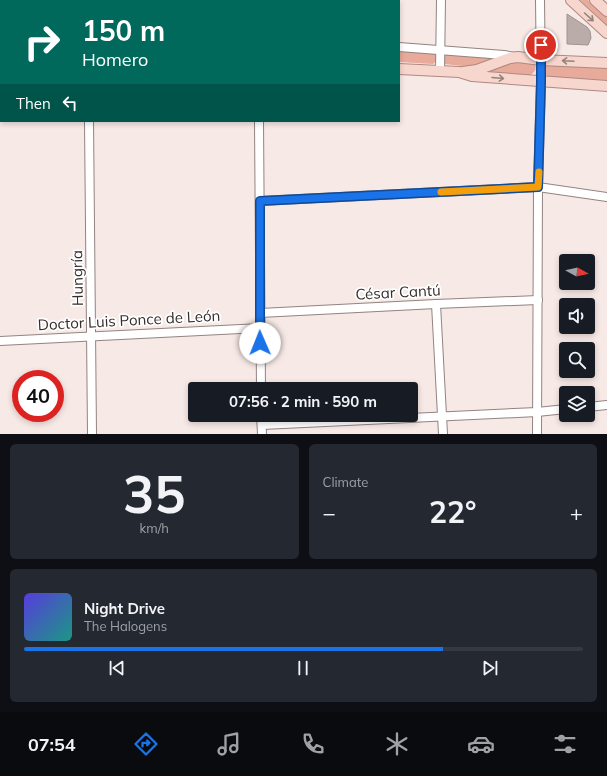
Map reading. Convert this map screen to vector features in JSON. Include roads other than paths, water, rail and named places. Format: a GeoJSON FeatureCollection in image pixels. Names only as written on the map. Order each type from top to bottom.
{"type":"FeatureCollection","features":[{"type":"Feature","properties":{"kind":"main road"},"geometry":{"type":"LineString","coordinates":[[571,0],[607,33]]}},
{"type":"Feature","properties":{"kind":"main road"},"geometry":{"type":"LineString","coordinates":[[595,0],[607,11]]}},
{"type":"Feature","properties":{"kind":"main road"},"geometry":{"type":"LineString","coordinates":[[400,69],[460,72],[477,70],[502,60],[515,58],[607,63]]}},
{"type":"Feature","properties":{"kind":"main road"},"geometry":{"type":"LineString","coordinates":[[460,72],[472,76],[607,86]]}},
{"type":"Feature","properties":{"kind":"street"},"geometry":{"type":"LineString","coordinates":[[440,70],[441,0]]}},
{"type":"Feature","properties":{"kind":"street"},"geometry":{"type":"LineString","coordinates":[[537,434],[538,187],[541,82],[540,0]]}},
{"type":"Feature","properties":{"kind":"street"},"geometry":{"type":"LineString","coordinates":[[400,47],[504,55],[515,58]]}},
{"type":"Feature","properties":{"kind":"street","name":"Hungría"},"geometry":{"type":"LineString","coordinates":[[90,122],[92,434]]}},
{"type":"Feature","properties":{"kind":"street"},"geometry":{"type":"LineString","coordinates":[[259,122],[261,382]]}},
{"type":"Feature","properties":{"kind":"street"},"geometry":{"type":"LineString","coordinates":[[260,201],[538,187],[607,196]]}},
{"type":"Feature","properties":{"kind":"street","name":"César Cantú"},"geometry":{"type":"LineString","coordinates":[[260,313],[538,300]]}},
{"type":"Feature","properties":{"kind":"street"},"geometry":{"type":"LineString","coordinates":[[436,304],[443,434]]}},
{"type":"Feature","properties":{"kind":"street","name":"Doctor Luis Ponce de León"},"geometry":{"type":"LineString","coordinates":[[0,341],[260,328]]}},
{"type":"Feature","properties":{"kind":"street"},"geometry":{"type":"LineString","coordinates":[[595,406],[607,405]]}},
{"type":"Feature","properties":{"kind":"street"},"geometry":{"type":"LineString","coordinates":[[262,425],[559,410]]}},
{"type":"Feature","properties":{"kind":"street"},"geometry":{"type":"LineString","coordinates":[[262,422],[262,434]]}}]}
